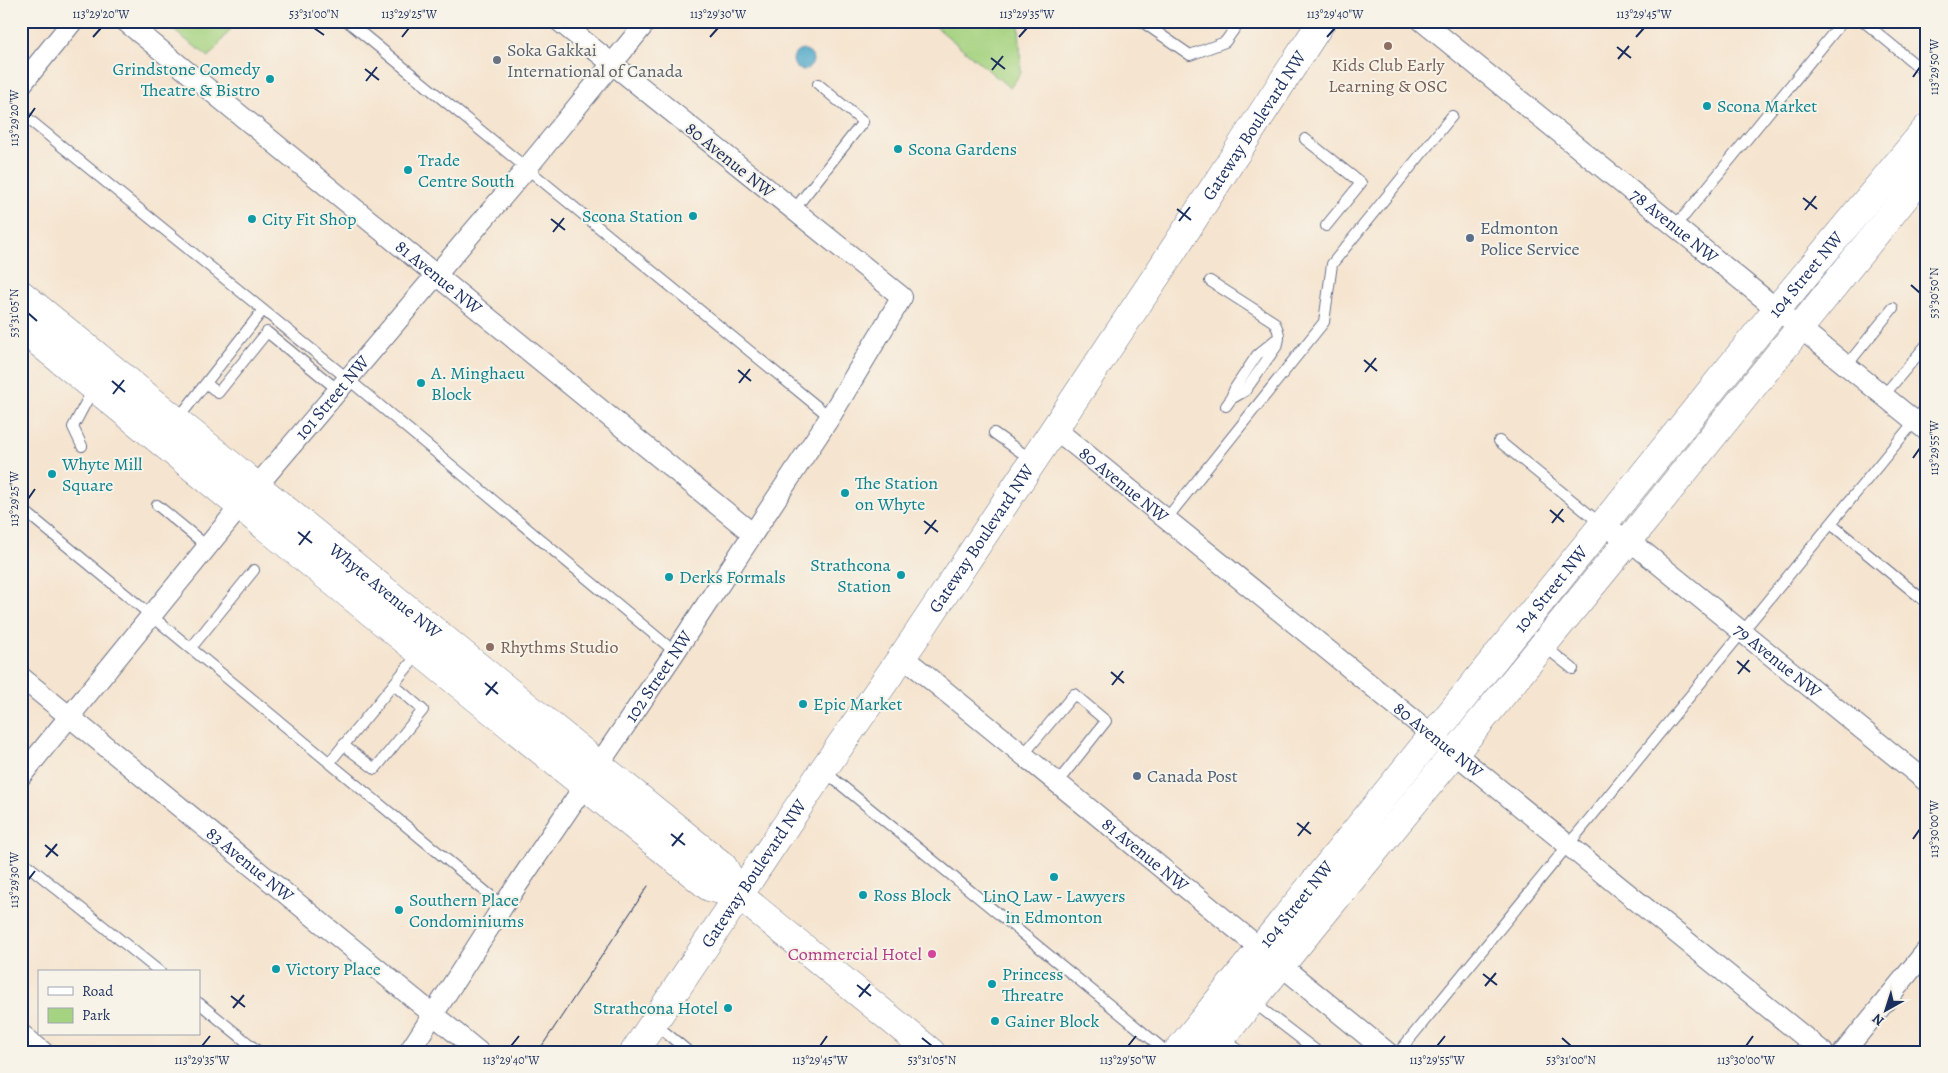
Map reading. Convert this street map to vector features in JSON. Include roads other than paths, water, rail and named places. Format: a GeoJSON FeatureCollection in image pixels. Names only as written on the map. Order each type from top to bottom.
{"type":"FeatureCollection","features":[{"type":"Feature","properties":{"kind":"main road","name":"Gateway Boulevard NW"},"geometry":{"type":"LineString","coordinates":[[634,1052],[1033,460],[1322,21]]}},
{"type":"Feature","properties":{"kind":"main road","name":"104 Street NW"},"geometry":{"type":"LineString","coordinates":[[1224,1047],[1252,1000],[1271,957],[1434,735],[1777,309],[1927,128]]}},
{"type":"Feature","properties":{"kind":"main road","name":"104 Street NW"},"geometry":{"type":"LineString","coordinates":[[1177,1052],[1271,957],[1455,753],[1927,170]]}},
{"type":"Feature","properties":{"kind":"main road","name":"Whyte Avenue NW"},"geometry":{"type":"LineString","coordinates":[[21,294],[177,420],[249,496],[419,652],[592,775]]}},
{"type":"Feature","properties":{"kind":"main road","name":"Whyte Avenue NW"},"geometry":{"type":"LineString","coordinates":[[21,328],[94,387],[249,496],[592,775],[709,887],[739,896],[931,1052]]}},
{"type":"Feature","properties":{"kind":"street"},"geometry":{"type":"LineString","coordinates":[[21,84],[73,21]]}},
{"type":"Feature","properties":{"kind":"street","name":"81 Avenue NW"},"geometry":{"type":"LineString","coordinates":[[125,21],[753,534]]}},
{"type":"Feature","properties":{"kind":"street","name":"80 Avenue NW"},"geometry":{"type":"LineString","coordinates":[[559,21],[902,298]]}},
{"type":"Feature","properties":{"kind":"street","name":"101 Street NW"},"geometry":{"type":"LineString","coordinates":[[21,776],[151,614],[527,168],[647,21]]}},
{"type":"Feature","properties":{"kind":"street","name":"78 Avenue NW"},"geometry":{"type":"LineString","coordinates":[[1422,21],[1884,395],[1923,419]]}},
{"type":"Feature","properties":{"kind":"street","name":"102 Street NW"},"geometry":{"type":"LineString","coordinates":[[409,1052],[503,906],[753,534],[830,416],[902,298]]}},
{"type":"Feature","properties":{"kind":"street","name":"80 Avenue NW"},"geometry":{"type":"LineString","coordinates":[[1054,428],[1823,1052]]}},
{"type":"Feature","properties":{"kind":"street","name":"79 Avenue NW"},"geometry":{"type":"LineString","coordinates":[[1603,526],[1629,540],[1927,782]]}},
{"type":"Feature","properties":{"kind":"street","name":"81 Avenue NW"},"geometry":{"type":"LineString","coordinates":[[902,656],[1387,1052]]}},
{"type":"Feature","properties":{"kind":"street","name":"83 Avenue NW"},"geometry":{"type":"LineString","coordinates":[[21,677],[479,1052]]}},
{"type":"Feature","properties":{"kind":"street"},"geometry":{"type":"LineString","coordinates":[[1844,1052],[1925,956]]}},
{"type":"Feature","properties":{"kind":"street"},"geometry":{"type":"LineString","coordinates":[[21,1034],[43,1052]]}},
{"type":"Feature","properties":{"kind":"lane"},"geometry":{"type":"LineString","coordinates":[[347,21],[830,416]]}},
{"type":"Feature","properties":{"kind":"lane"},"geometry":{"type":"LineString","coordinates":[[1141,21],[1190,55],[1225,42],[1240,21]]}},
{"type":"Feature","properties":{"kind":"lane"},"geometry":{"type":"LineString","coordinates":[[1674,225],[1686,215],[1842,21]]}},
{"type":"Feature","properties":{"kind":"lane"},"geometry":{"type":"LineString","coordinates":[[1862,21],[1927,74]]}},
{"type":"Feature","properties":{"kind":"lane"},"geometry":{"type":"LineString","coordinates":[[793,211],[863,122],[818,84]]}},
{"type":"Feature","properties":{"kind":"lane"},"geometry":{"type":"LineString","coordinates":[[21,113],[263,310],[343,384],[675,652]]}},
{"type":"Feature","properties":{"kind":"lane"},"geometry":{"type":"LineString","coordinates":[[1167,518],[1324,322],[1332,264],[1452,116]]}},
{"type":"Feature","properties":{"kind":"lane"},"geometry":{"type":"LineString","coordinates":[[1305,139],[1361,182],[1326,226]]}},
{"type":"Feature","properties":{"kind":"lane"},"geometry":{"type":"LineString","coordinates":[[1210,281],[1274,322],[1279,333],[1278,343],[1245,391],[1228,403]]}},
{"type":"Feature","properties":{"kind":"lane"},"geometry":{"type":"LineString","coordinates":[[1847,365],[1893,308]]}},
{"type":"Feature","properties":{"kind":"lane"},"geometry":{"type":"LineString","coordinates":[[177,420],[263,310]]}},
{"type":"Feature","properties":{"kind":"lane"},"geometry":{"type":"LineString","coordinates":[[206,383],[218,393],[267,332],[343,384]]}},
{"type":"Feature","properties":{"kind":"lane"},"geometry":{"type":"LineString","coordinates":[[1884,395],[1927,344]]}},
{"type":"Feature","properties":{"kind":"lane"},"geometry":{"type":"LineString","coordinates":[[82,446],[73,426],[94,387]]}},
{"type":"Feature","properties":{"kind":"lane"},"geometry":{"type":"LineString","coordinates":[[1399,1052],[1831,524],[1923,419]]}},
{"type":"Feature","properties":{"kind":"lane"},"geometry":{"type":"LineString","coordinates":[[994,433],[1033,460]]}},
{"type":"Feature","properties":{"kind":"lane"},"geometry":{"type":"LineString","coordinates":[[1499,440],[1603,526]]}},
{"type":"Feature","properties":{"kind":"lane"},"geometry":{"type":"LineString","coordinates":[[157,505],[208,546]]}},
{"type":"Feature","properties":{"kind":"lane"},"geometry":{"type":"LineString","coordinates":[[21,508],[503,906]]}},
{"type":"Feature","properties":{"kind":"lane"},"geometry":{"type":"LineString","coordinates":[[1831,524],[1927,602]]}},
{"type":"Feature","properties":{"kind":"lane"},"geometry":{"type":"LineString","coordinates":[[191,648],[254,570]]}},
{"type":"Feature","properties":{"kind":"lane"},"geometry":{"type":"LineString","coordinates":[[1543,645],[1573,669]]}},
{"type":"Feature","properties":{"kind":"lane"},"geometry":{"type":"LineString","coordinates":[[329,763],[419,652]]}},
{"type":"Feature","properties":{"kind":"lane"},"geometry":{"type":"LineString","coordinates":[[343,745],[375,769],[423,710],[394,685]]}},
{"type":"Feature","properties":{"kind":"lane"},"geometry":{"type":"LineString","coordinates":[[1023,755],[1074,694],[1106,721],[1057,783]]}},
{"type":"Feature","properties":{"kind":"lane"},"geometry":{"type":"LineString","coordinates":[[823,770],[942,870],[1167,1052]]}},
{"type":"Feature","properties":{"kind":"lane"},"geometry":{"type":"LineString","coordinates":[[21,860],[158,970]]}},
{"type":"Feature","properties":{"kind":"lane"},"geometry":{"type":"LineString","coordinates":[[1252,1000],[1318,1052]]}},
{"type":"Feature","properties":{"kind":"lane"},"geometry":{"type":"LineString","coordinates":[[200,1004],[259,1052]]}},
{"type":"Feature","properties":{"kind":"lane"},"geometry":{"type":"LineString","coordinates":[[654,1023],[689,1052]]}},
{"type":"Feature","properties":{"kind":"water"},"geometry":{"type":"Polygon","coordinates":[[[803,50],[810,53],[813,60],[810,67],[803,70],[796,67],[793,60],[796,53],[803,50]]]}},
{"type":"Feature","properties":{"kind":"tram line"},"geometry":{"type":"LineString","coordinates":[[538,1052],[648,886]]}},
{"type":"Feature","properties":{"kind":"place","name":"Kids Club Early Learning & OSC"},"geometry":{"type":"Point","coordinates":[1388,46]}},
{"type":"Feature","properties":{"kind":"place","name":"Soka Gakkai International of Canada"},"geometry":{"type":"Point","coordinates":[497,60]}},
{"type":"Feature","properties":{"kind":"place","name":"Grindstone Comedy Theatre & Bistro"},"geometry":{"type":"Point","coordinates":[270,79]}},
{"type":"Feature","properties":{"kind":"place","name":"Scona Market"},"geometry":{"type":"Point","coordinates":[1707,106]}},
{"type":"Feature","properties":{"kind":"place","name":"Scona Gardens"},"geometry":{"type":"Point","coordinates":[898,149]}},
{"type":"Feature","properties":{"kind":"place","name":"Trade Centre South"},"geometry":{"type":"Point","coordinates":[408,170]}},
{"type":"Feature","properties":{"kind":"place","name":"Scona Station"},"geometry":{"type":"Point","coordinates":[693,216]}},
{"type":"Feature","properties":{"kind":"place","name":"City Fit Shop"},"geometry":{"type":"Point","coordinates":[252,219]}},
{"type":"Feature","properties":{"kind":"place","name":"Edmonton Police Service"},"geometry":{"type":"Point","coordinates":[1470,238]}},
{"type":"Feature","properties":{"kind":"place","name":"A. Minghaeu Block"},"geometry":{"type":"Point","coordinates":[421,383]}},
{"type":"Feature","properties":{"kind":"place","name":"Whyte Mill Square"},"geometry":{"type":"Point","coordinates":[52,474]}},
{"type":"Feature","properties":{"kind":"place","name":"The Station on Whyte"},"geometry":{"type":"Point","coordinates":[845,493]}},
{"type":"Feature","properties":{"kind":"place","name":"Strathcona Station"},"geometry":{"type":"Point","coordinates":[901,575]}},
{"type":"Feature","properties":{"kind":"place","name":"Derks Formals"},"geometry":{"type":"Point","coordinates":[669,577]}},
{"type":"Feature","properties":{"kind":"place","name":"Rhythms Studio"},"geometry":{"type":"Point","coordinates":[490,647]}},
{"type":"Feature","properties":{"kind":"place","name":"Epic Market"},"geometry":{"type":"Point","coordinates":[803,704]}},
{"type":"Feature","properties":{"kind":"place","name":"Canada Post"},"geometry":{"type":"Point","coordinates":[1137,776]}},
{"type":"Feature","properties":{"kind":"place","name":"LinQ Law - Lawyers in Edmonton"},"geometry":{"type":"Point","coordinates":[1054,877]}},
{"type":"Feature","properties":{"kind":"place","name":"Ross Block"},"geometry":{"type":"Point","coordinates":[863,895]}},
{"type":"Feature","properties":{"kind":"place","name":"Southern Place Condominiums"},"geometry":{"type":"Point","coordinates":[399,910]}},
{"type":"Feature","properties":{"kind":"place","name":"Commercial Hotel"},"geometry":{"type":"Point","coordinates":[932,954]}},
{"type":"Feature","properties":{"kind":"place","name":"Victory Place"},"geometry":{"type":"Point","coordinates":[276,969]}},
{"type":"Feature","properties":{"kind":"place","name":"Princess Threatre"},"geometry":{"type":"Point","coordinates":[992,984]}},
{"type":"Feature","properties":{"kind":"place","name":"Strathcona Hotel"},"geometry":{"type":"Point","coordinates":[728,1008]}},
{"type":"Feature","properties":{"kind":"place","name":"Gainer Block"},"geometry":{"type":"Point","coordinates":[995,1021]}}]}
